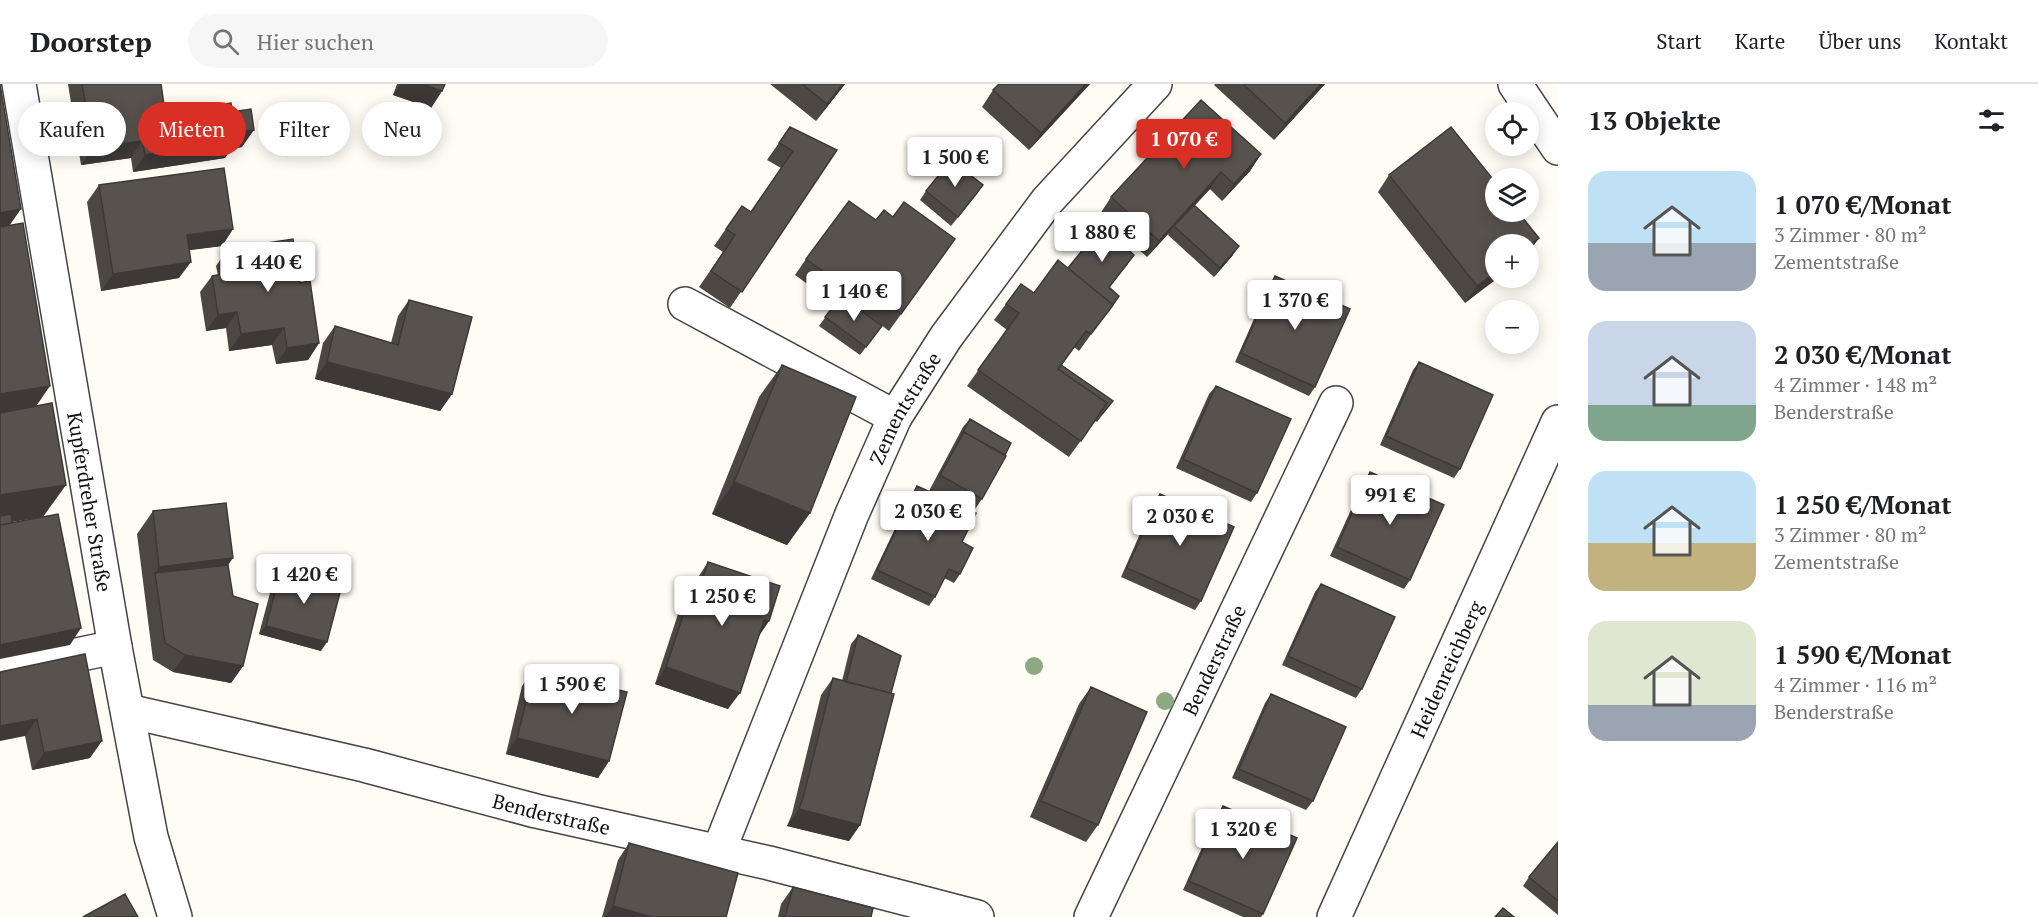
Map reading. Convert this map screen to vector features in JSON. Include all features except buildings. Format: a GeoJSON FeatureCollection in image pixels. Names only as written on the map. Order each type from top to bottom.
{"type":"FeatureCollection","features":[{"type":"Feature","properties":{"kind":"street","name":"Kupferdreher Straße"},"geometry":{"type":"LineString","coordinates":[[19,84],[115,647],[151,837],[175,917]]}},
{"type":"Feature","properties":{"kind":"street","name":"Zementstraße"},"geometry":{"type":"LineString","coordinates":[[718,853],[852,514],[895,417],[946,338],[1047,201],[1155,84]]}},
{"type":"Feature","properties":{"kind":"street"},"geometry":{"type":"LineString","coordinates":[[1515,84],[1558,148]]}},
{"type":"Feature","properties":{"kind":"street"},"geometry":{"type":"LineString","coordinates":[[685,304],[895,417]]}},
{"type":"Feature","properties":{"kind":"street","name":"Benderstraße"},"geometry":{"type":"LineString","coordinates":[[1091,917],[1336,404]]}},
{"type":"Feature","properties":{"kind":"street","name":"Heidenreichberg"},"geometry":{"type":"LineString","coordinates":[[1334,917],[1558,422]]}},
{"type":"Feature","properties":{"kind":"street"},"geometry":{"type":"LineString","coordinates":[[0,671],[115,647]]}},
{"type":"Feature","properties":{"kind":"street","name":"Benderstraße"},"geometry":{"type":"LineString","coordinates":[[128,711],[364,765],[536,811],[769,863],[977,917]]}}]}
